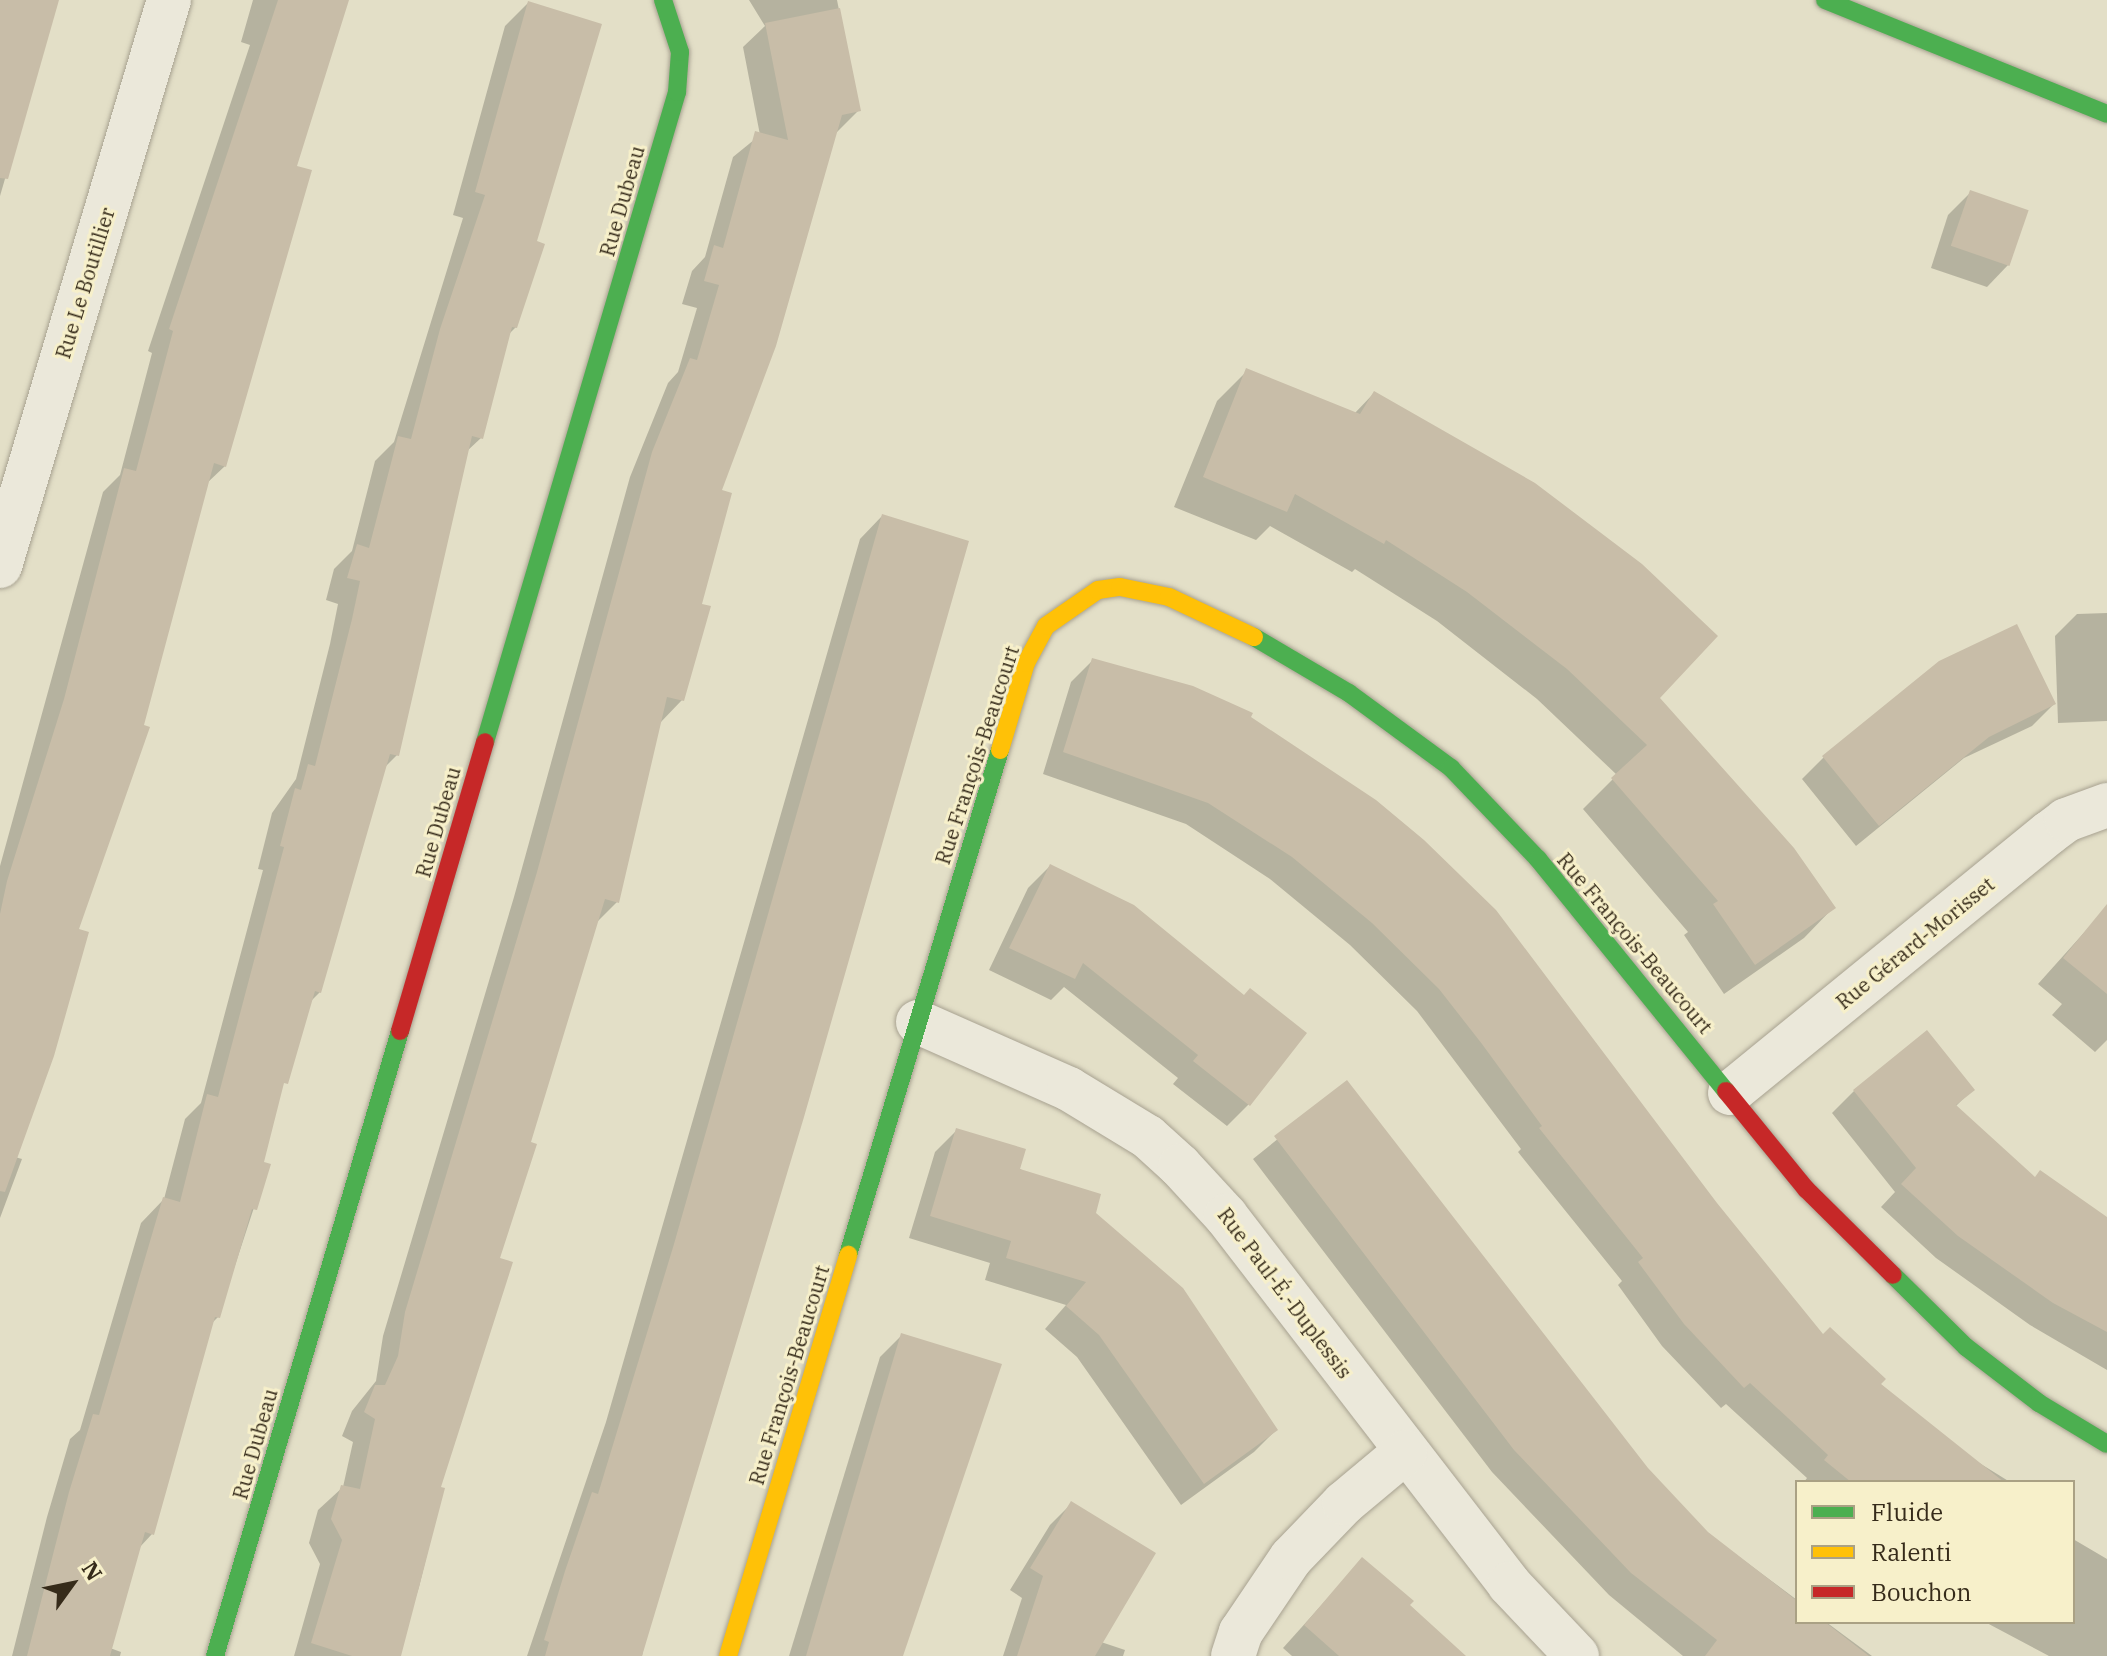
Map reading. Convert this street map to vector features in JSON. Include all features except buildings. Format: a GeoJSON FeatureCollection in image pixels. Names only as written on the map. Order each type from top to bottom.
{"type":"FeatureCollection","features":[{"type":"Feature","properties":{"kind":"street","name":"Rue Le Boutillier"},"geometry":{"type":"LineString","coordinates":[[0,566],[169,0]]}},
{"type":"Feature","properties":{"kind":"street","name":"Rue Dubeau"},"geometry":{"type":"LineString","coordinates":[[215,1656],[677,92],[680,52],[663,0]]}},
{"type":"Feature","properties":{"kind":"street"},"geometry":{"type":"LineString","coordinates":[[1825,0],[2107,114]]}},
{"type":"Feature","properties":{"kind":"street","name":"Rue François-Beaucourt"},"geometry":{"type":"LineString","coordinates":[[728,1656],[1026,663],[1046,626],[1061,611],[1098,590],[1120,587],[1169,597],[1233,625],[1349,693],[1451,768],[1538,859],[1806,1189],[1966,1347],[2039,1403],[2107,1444]]}},
{"type":"Feature","properties":{"kind":"street","name":"Rue Gérard-Morisset"},"geometry":{"type":"LineString","coordinates":[[1730,1093],[2058,827],[2107,805]]}},
{"type":"Feature","properties":{"kind":"street","name":"Rue Paul-É.-Duplessis"},"geometry":{"type":"LineString","coordinates":[[918,1022],[1069,1089],[1170,1156],[1226,1216],[1509,1584],[1577,1656]]}},
{"type":"Feature","properties":{"kind":"street"},"geometry":{"type":"LineString","coordinates":[[1233,1656],[1241,1632],[1291,1558],[1344,1503],[1405,1452]]}},
{"type":"Feature","properties":{"kind":"traffic: fast"},"geometry":{"type":"LineString","coordinates":[[485,742],[677,92],[680,52],[663,0]]}},
{"type":"Feature","properties":{"kind":"traffic: fast"},"geometry":{"type":"LineString","coordinates":[[1825,0],[2107,114]]}},
{"type":"Feature","properties":{"kind":"traffic: fast"},"geometry":{"type":"LineString","coordinates":[[1254,637],[1349,693],[1451,768],[1538,859],[1726,1091]]}},
{"type":"Feature","properties":{"kind":"traffic: fast"},"geometry":{"type":"LineString","coordinates":[[848,1255],[1000,750]]}},
{"type":"Feature","properties":{"kind":"traffic: fast"},"geometry":{"type":"LineString","coordinates":[[215,1656],[400,1031]]}},
{"type":"Feature","properties":{"kind":"traffic: fast"},"geometry":{"type":"LineString","coordinates":[[1893,1275],[1966,1347],[2039,1403],[2107,1444]]}},
{"type":"Feature","properties":{"kind":"traffic: slow"},"geometry":{"type":"LineString","coordinates":[[1000,750],[1026,663],[1046,626],[1098,590],[1120,587],[1169,597],[1254,637]]}},
{"type":"Feature","properties":{"kind":"traffic: slow"},"geometry":{"type":"LineString","coordinates":[[728,1656],[848,1255]]}},
{"type":"Feature","properties":{"kind":"traffic: jam"},"geometry":{"type":"LineString","coordinates":[[400,1031],[485,742]]}},
{"type":"Feature","properties":{"kind":"traffic: jam"},"geometry":{"type":"LineString","coordinates":[[1726,1091],[1806,1189],[1893,1275]]}}]}
